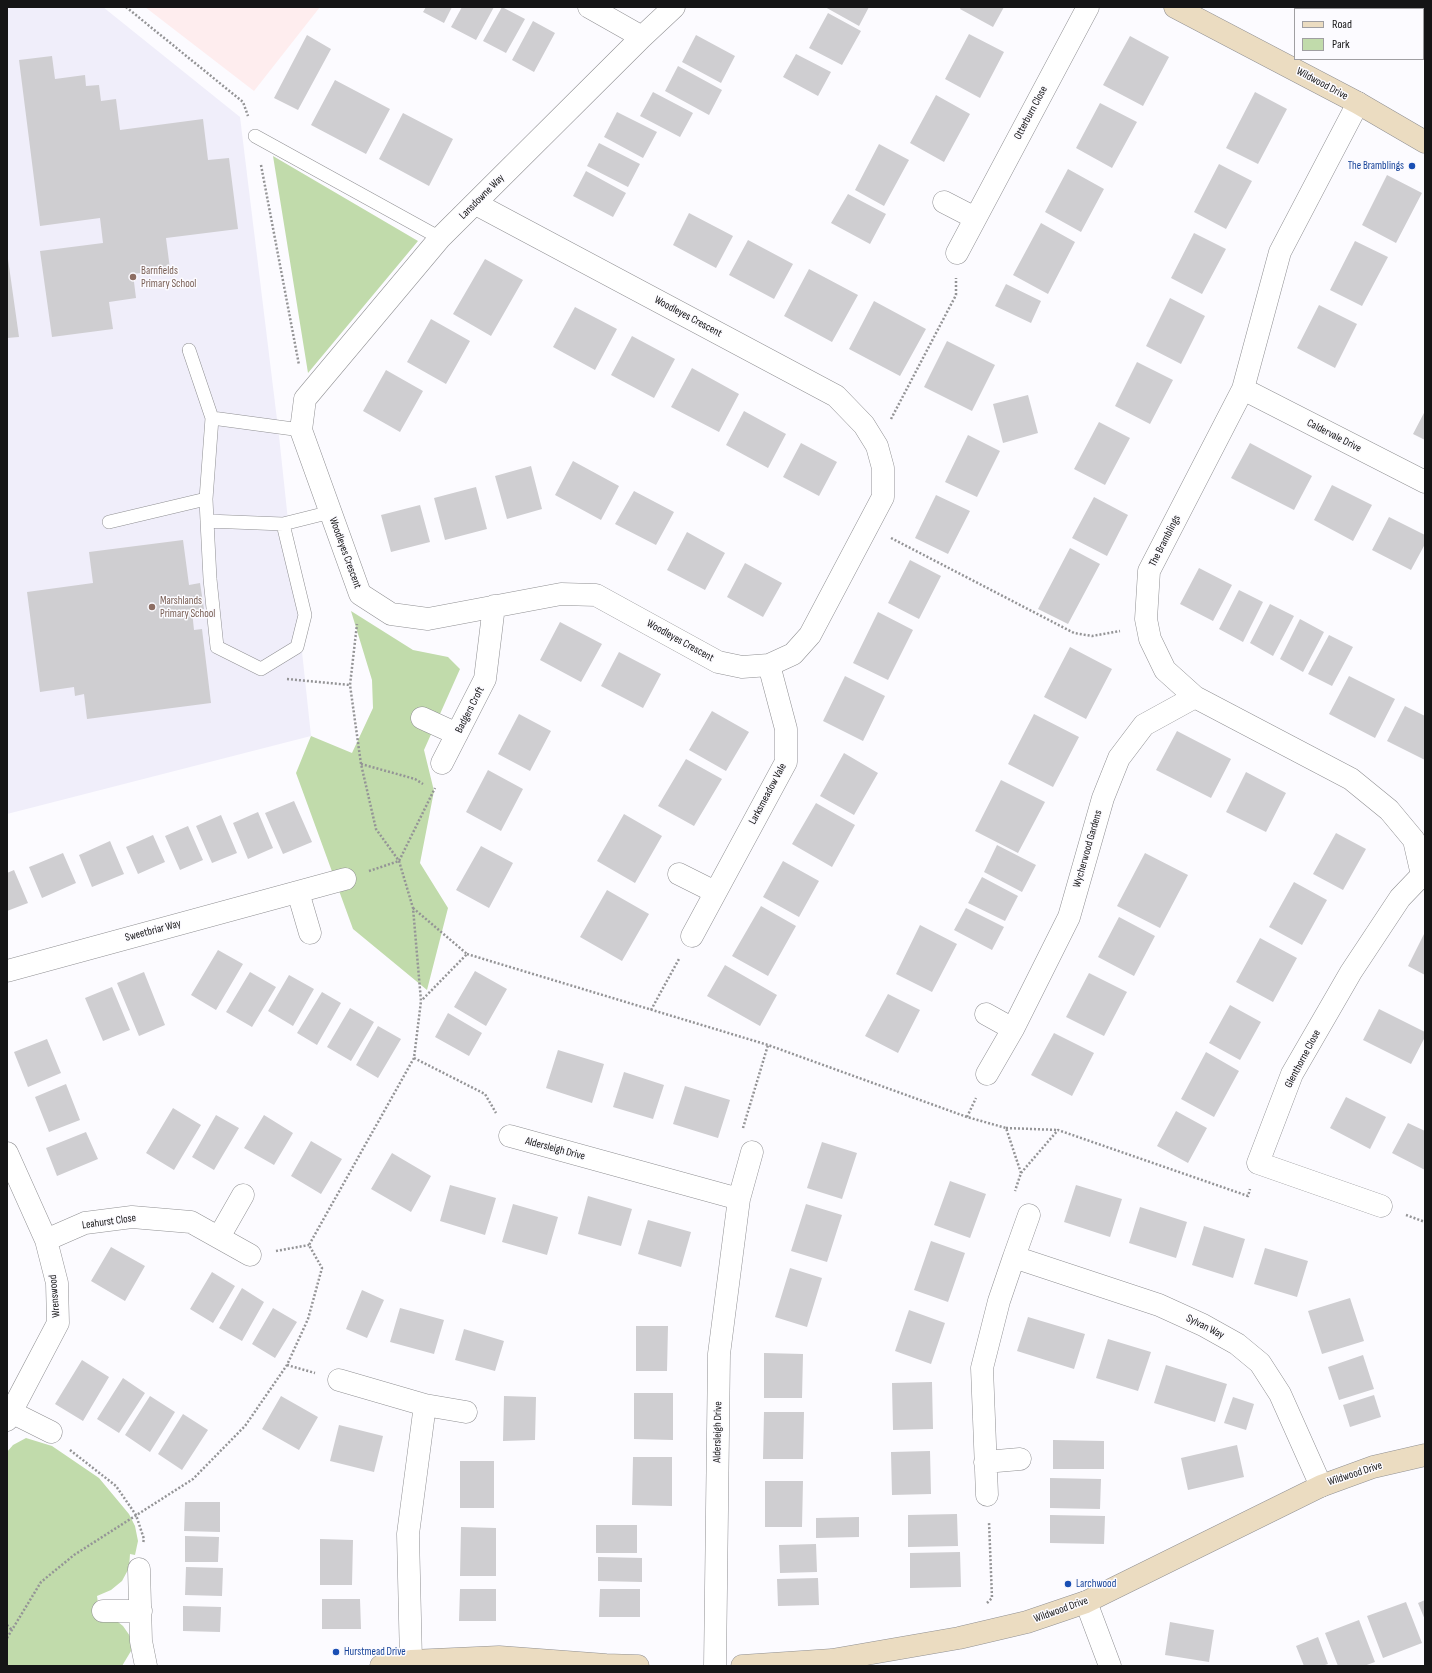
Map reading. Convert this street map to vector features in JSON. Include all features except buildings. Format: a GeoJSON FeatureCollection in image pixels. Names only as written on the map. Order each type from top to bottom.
{"type":"FeatureCollection","features":[{"type":"Feature","properties":{"kind":"street"},"geometry":{"type":"LineString","coordinates":[[588,7],[642,37]]}},
{"type":"Feature","properties":{"kind":"street","name":"Lansdowne Way"},"geometry":{"type":"LineString","coordinates":[[440,238],[674,7]]}},
{"type":"Feature","properties":{"kind":"street","name":"Otterburn Close"},"geometry":{"type":"LineString","coordinates":[[956,253],[1088,7]]}},
{"type":"Feature","properties":{"kind":"street","name":"Wildwood Drive"},"geometry":{"type":"LineString","coordinates":[[1175,7],[1358,103],[1425,142]]}},
{"type":"Feature","properties":{"kind":"street","name":"The Bramblings"},"geometry":{"type":"LineString","coordinates":[[1358,103],[1280,252],[1243,389],[1149,571],[1146,619],[1150,639],[1165,670],[1194,697],[1351,779],[1389,810],[1414,840],[1424,875]]}},
{"type":"Feature","properties":{"kind":"street"},"geometry":{"type":"LineString","coordinates":[[944,202],[975,218]]}},
{"type":"Feature","properties":{"kind":"street","name":"Woodleyes Crescent"},"geometry":{"type":"LineString","coordinates":[[305,399],[301,430],[360,594],[391,614],[428,619],[561,594],[596,594],[718,662],[742,667],[769,665],[793,654],[810,635],[883,497],[883,468],[877,446],[864,425],[836,396],[476,204]]}},
{"type":"Feature","properties":{"kind":"street"},"geometry":{"type":"LineString","coordinates":[[305,399],[440,238]]}},
{"type":"Feature","properties":{"kind":"street","name":"Caldervale Drive"},"geometry":{"type":"LineString","coordinates":[[1243,389],[1425,482]]}},
{"type":"Feature","properties":{"kind":"street","name":"Badgers Croft"},"geometry":{"type":"LineString","coordinates":[[442,763],[485,680],[494,606]]}},
{"type":"Feature","properties":{"kind":"street","name":"Larksmeadow Vale"},"geometry":{"type":"LineString","coordinates":[[692,936],[786,762],[786,729],[769,665]]}},
{"type":"Feature","properties":{"kind":"street","name":"Wycherwood Gardens"},"geometry":{"type":"LineString","coordinates":[[987,1074],[1013,1029],[1069,917],[1103,798],[1119,758],[1144,725],[1194,697]]}},
{"type":"Feature","properties":{"kind":"street"},"geometry":{"type":"LineString","coordinates":[[422,718],[457,734]]}},
{"type":"Feature","properties":{"kind":"street"},"geometry":{"type":"LineString","coordinates":[[680,874],[715,892]]}},
{"type":"Feature","properties":{"kind":"street","name":"Glenthorne Close"},"geometry":{"type":"LineString","coordinates":[[1258,1163],[1292,1074],[1351,972],[1400,898],[1424,875]]}},
{"type":"Feature","properties":{"kind":"street","name":"Sweetbriar Way"},"geometry":{"type":"LineString","coordinates":[[7,971],[344,880]]}},
{"type":"Feature","properties":{"kind":"street"},"geometry":{"type":"LineString","coordinates":[[298,892],[310,933]]}},
{"type":"Feature","properties":{"kind":"street"},"geometry":{"type":"LineString","coordinates":[[986,1014],[1013,1029]]}},
{"type":"Feature","properties":{"kind":"street","name":"Aldersleigh Drive"},"geometry":{"type":"LineString","coordinates":[[510,1136],[739,1199]]}},
{"type":"Feature","properties":{"kind":"street","name":"Aldersleigh Drive"},"geometry":{"type":"LineString","coordinates":[[715,1666],[719,1354],[739,1199],[752,1152]]}},
{"type":"Feature","properties":{"kind":"street","name":"Wrenswood"},"geometry":{"type":"LineString","coordinates":[[7,1153],[46,1240],[57,1283],[58,1323],[9,1416],[58,1439]]}},
{"type":"Feature","properties":{"kind":"street"},"geometry":{"type":"LineString","coordinates":[[1258,1163],[1381,1206]]}},
{"type":"Feature","properties":{"kind":"street"},"geometry":{"type":"LineString","coordinates":[[219,1237],[243,1195]]}},
{"type":"Feature","properties":{"kind":"street"},"geometry":{"type":"LineString","coordinates":[[987,1495],[982,1368],[999,1301],[1029,1215]]}},
{"type":"Feature","properties":{"kind":"street","name":"Leahurst Close"},"geometry":{"type":"LineString","coordinates":[[46,1240],[85,1223],[132,1217],[191,1222],[250,1255]]}},
{"type":"Feature","properties":{"kind":"street","name":"Sylvan Way"},"geometry":{"type":"LineString","coordinates":[[1014,1257],[1158,1305],[1203,1324],[1237,1344],[1260,1363],[1280,1394],[1321,1486]]}},
{"type":"Feature","properties":{"kind":"street"},"geometry":{"type":"LineString","coordinates":[[339,1380],[425,1404],[466,1412]]}},
{"type":"Feature","properties":{"kind":"street"},"geometry":{"type":"LineString","coordinates":[[411,1661],[408,1534],[425,1404]]}},
{"type":"Feature","properties":{"kind":"street","name":"Wildwood Drive"},"geometry":{"type":"LineString","coordinates":[[742,1666],[832,1660],[959,1638],[1027,1622],[1086,1602],[1321,1486],[1373,1467],[1425,1455]]}},
{"type":"Feature","properties":{"kind":"street"},"geometry":{"type":"LineString","coordinates":[[985,1462],[1020,1459]]}},
{"type":"Feature","properties":{"kind":"street"},"geometry":{"type":"LineString","coordinates":[[139,1569],[141,1641],[146,1666]]}},
{"type":"Feature","properties":{"kind":"street"},"geometry":{"type":"LineString","coordinates":[[1086,1602],[1110,1666]]}},
{"type":"Feature","properties":{"kind":"street"},"geometry":{"type":"LineString","coordinates":[[103,1611],[140,1611]]}},
{"type":"Feature","properties":{"kind":"street"},"geometry":{"type":"LineString","coordinates":[[381,1666],[411,1661],[499,1657],[638,1666]]}},
{"type":"Feature","properties":{"kind":"lane"},"geometry":{"type":"LineString","coordinates":[[255,136],[440,238]]}},
{"type":"Feature","properties":{"kind":"lane"},"geometry":{"type":"LineString","coordinates":[[189,350],[212,418],[206,499],[210,579],[217,647],[261,669],[297,647],[305,615],[283,524]]}},
{"type":"Feature","properties":{"kind":"lane"},"geometry":{"type":"LineString","coordinates":[[212,418],[301,430]]}},
{"type":"Feature","properties":{"kind":"lane"},"geometry":{"type":"LineString","coordinates":[[109,522],[206,499]]}},
{"type":"Feature","properties":{"kind":"lane"},"geometry":{"type":"LineString","coordinates":[[207,521],[283,524],[331,512]]}},
{"type":"Feature","properties":{"kind":"path"},"geometry":{"type":"LineString","coordinates":[[126,7],[243,102],[255,136],[305,399]]}},
{"type":"Feature","properties":{"kind":"path"},"geometry":{"type":"LineString","coordinates":[[877,446],[956,295],[956,253]]}},
{"type":"Feature","properties":{"kind":"path"},"geometry":{"type":"LineString","coordinates":[[868,525],[1074,633],[1092,636],[1120,632],[1146,619]]}},
{"type":"Feature","properties":{"kind":"path"},"geometry":{"type":"LineString","coordinates":[[309,1245],[414,1058],[421,1001],[413,908],[399,862],[376,830],[361,764],[350,685],[360,594]]}},
{"type":"Feature","properties":{"kind":"path"},"geometry":{"type":"LineString","coordinates":[[344,880],[399,862],[434,791],[442,763]]}},
{"type":"Feature","properties":{"kind":"path"},"geometry":{"type":"LineString","coordinates":[[361,764],[416,779],[434,791]]}},
{"type":"Feature","properties":{"kind":"path"},"geometry":{"type":"LineString","coordinates":[[413,908],[467,954],[768,1044],[967,1117],[1006,1128],[1058,1130],[1248,1196],[1258,1163]]}},
{"type":"Feature","properties":{"kind":"path"},"geometry":{"type":"LineString","coordinates":[[651,1010],[692,936]]}},
{"type":"Feature","properties":{"kind":"path"},"geometry":{"type":"LineString","coordinates":[[421,1001],[467,954]]}},
{"type":"Feature","properties":{"kind":"path"},"geometry":{"type":"LineString","coordinates":[[752,1152],[737,1148],[768,1044]]}},
{"type":"Feature","properties":{"kind":"path"},"geometry":{"type":"LineString","coordinates":[[414,1058],[484,1094],[510,1136]]}},
{"type":"Feature","properties":{"kind":"path"},"geometry":{"type":"LineString","coordinates":[[1006,1128],[1021,1173]]}},
{"type":"Feature","properties":{"kind":"path"},"geometry":{"type":"LineString","coordinates":[[1029,1215],[1030,1202],[1014,1195],[1021,1173],[1058,1130]]}},
{"type":"Feature","properties":{"kind":"path"},"geometry":{"type":"LineString","coordinates":[[250,1255],[309,1245]]}},
{"type":"Feature","properties":{"kind":"path"},"geometry":{"type":"LineString","coordinates":[[7,1638],[41,1582],[74,1555],[193,1479],[245,1426],[287,1365],[308,1319],[322,1268],[309,1245]]}},
{"type":"Feature","properties":{"kind":"path"},"geometry":{"type":"LineString","coordinates":[[58,1439],[116,1486],[136,1515],[144,1539],[139,1569]]}},
{"type":"Feature","properties":{"kind":"path"},"geometry":{"type":"LineString","coordinates":[[959,1638],[992,1598],[987,1495]]}},
{"type":"Feature","properties":{"kind":"path"},"geometry":{"type":"LineString","coordinates":[[7,1626],[12,1630]]}},
{"type":"Feature","properties":{"kind":"shaded area"},"geometry":{"type":"Polygon","coordinates":[[[7,7],[103,7],[240,117],[279,436],[311,736],[7,814],[7,7]]]}},
{"type":"Feature","properties":{"kind":"shaded area"},"geometry":{"type":"Polygon","coordinates":[[[145,7],[320,7],[254,91],[145,7]]]}},
{"type":"Feature","properties":{"kind":"green space"},"geometry":{"type":"Polygon","coordinates":[[[273,156],[418,241],[308,373],[273,156]]]}},
{"type":"Feature","properties":{"kind":"green space"},"geometry":{"type":"Polygon","coordinates":[[[351,611],[413,650],[448,657],[460,669],[424,750],[434,791],[420,863],[448,908],[427,990],[353,929],[296,773],[311,736],[352,753],[373,708],[372,680],[351,611]]]}},
{"type":"Feature","properties":{"kind":"green space"},"geometry":{"type":"Polygon","coordinates":[[[26,1438],[52,1446],[99,1478],[129,1514],[135,1526],[138,1541],[135,1555],[130,1554],[129,1568],[122,1581],[111,1590],[97,1596],[100,1616],[113,1618],[123,1626],[132,1639],[131,1651],[122,1666],[7,1666],[7,1452],[13,1445],[26,1438]]]}},
{"type":"Feature","properties":{"kind":"place","name":"The Bramblings"},"geometry":{"type":"Point","coordinates":[1412,166]}},
{"type":"Feature","properties":{"kind":"place","name":"Barnfields Primary School"},"geometry":{"type":"Point","coordinates":[133,277]}},
{"type":"Feature","properties":{"kind":"place","name":"Marshlands Primary School"},"geometry":{"type":"Point","coordinates":[152,607]}},
{"type":"Feature","properties":{"kind":"place","name":"Larchwood"},"geometry":{"type":"Point","coordinates":[1068,1584]}},
{"type":"Feature","properties":{"kind":"place","name":"Hurstmead Drive"},"geometry":{"type":"Point","coordinates":[336,1652]}}]}
